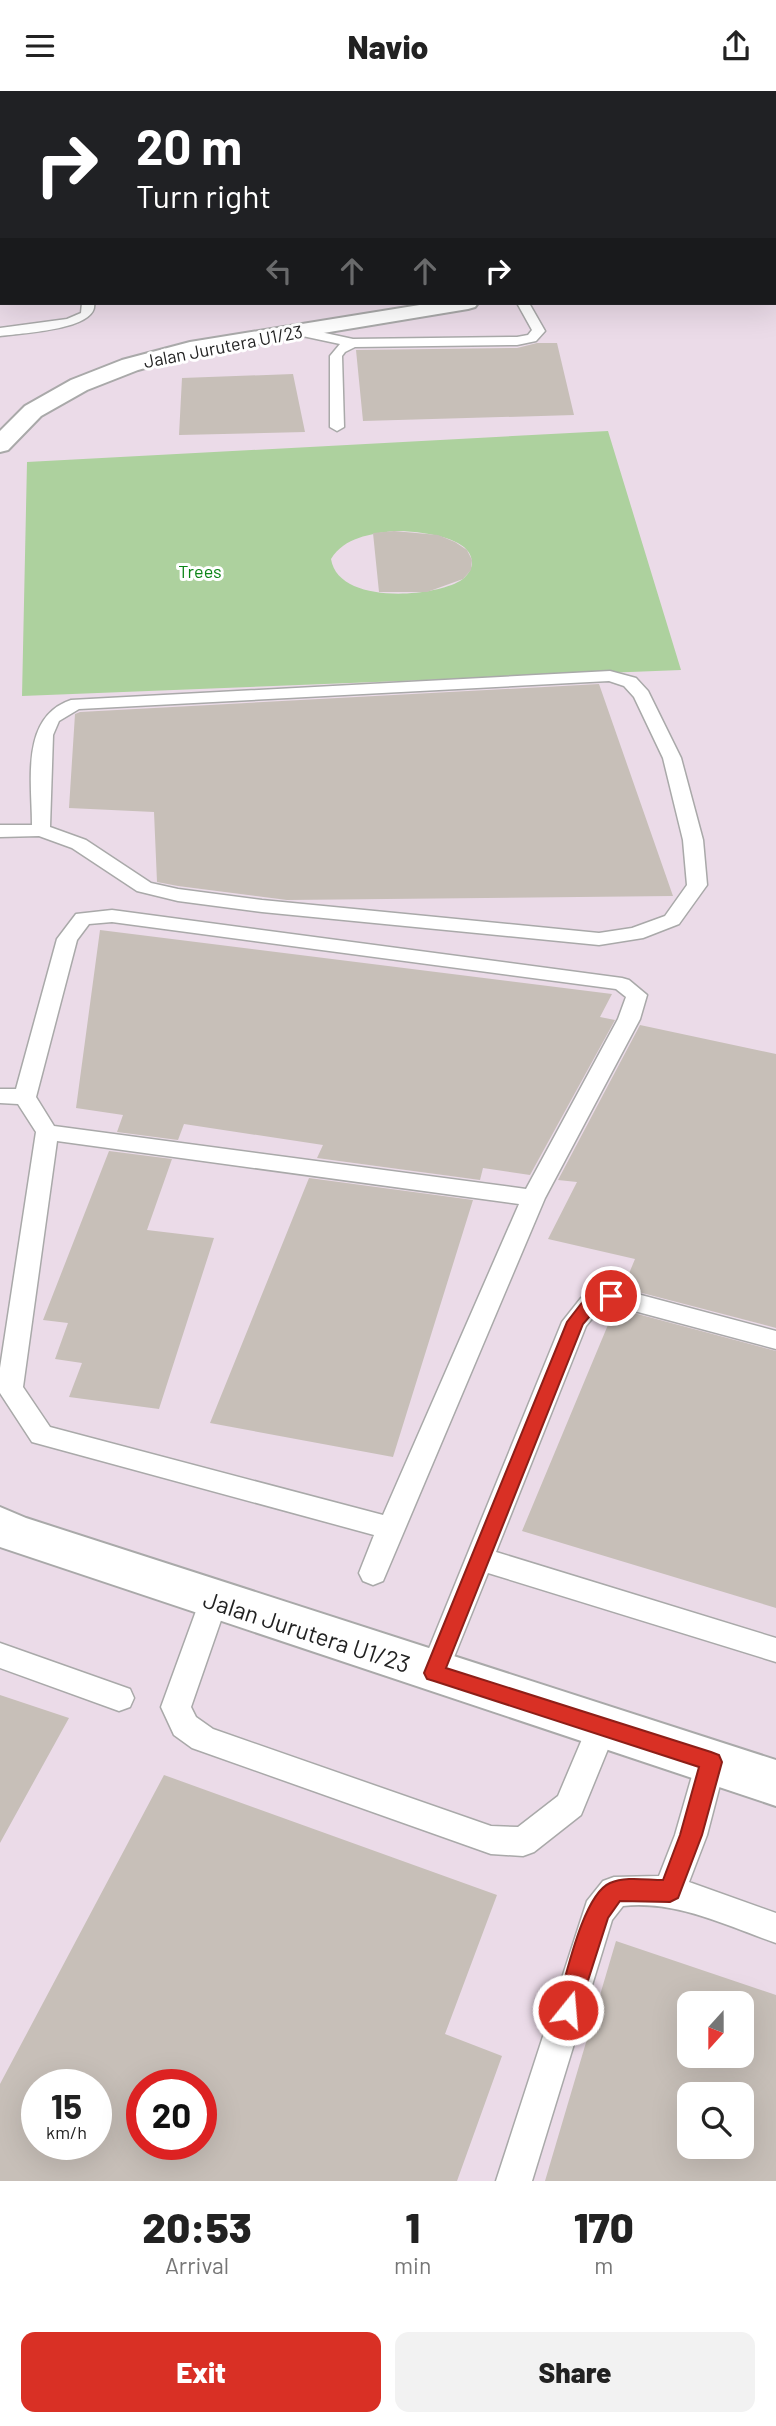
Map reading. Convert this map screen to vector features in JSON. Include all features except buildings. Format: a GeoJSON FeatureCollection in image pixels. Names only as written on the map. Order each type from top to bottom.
{"type":"FeatureCollection","features":[{"type":"Feature","properties":{"kind":"street","name":"Jalan Jurutera U1/23"},"geometry":{"type":"LineString","coordinates":[[0,445],[33,411],[79,385],[130,365],[190,349],[456,305]]}},
{"type":"Feature","properties":{"kind":"street","name":"Jalan Jurutera U1/23"},"geometry":{"type":"LineString","coordinates":[[0,1526],[10,1532],[434,1673],[776,1783]]}},
{"type":"Feature","properties":{"kind":"lane"},"geometry":{"type":"LineString","coordinates":[[0,332],[70,322],[86,315],[88,305]]}},
{"type":"Feature","properties":{"kind":"lane"},"geometry":{"type":"LineString","coordinates":[[297,331],[353,344],[517,341],[532,338],[539,331],[524,305]]}},
{"type":"Feature","properties":{"kind":"lane"},"geometry":{"type":"LineString","coordinates":[[337,426],[336,356],[340,349],[353,344]]}},
{"type":"Feature","properties":{"kind":"lane"},"geometry":{"type":"LineString","coordinates":[[0,831],[41,830],[79,844],[144,887],[178,895],[599,939],[636,934],[673,920],[697,885],[693,840],[672,758],[642,695],[630,682],[610,676],[77,704],[60,709],[47,727],[41,830]]}},
{"type":"Feature","properties":{"kind":"lane"},"geometry":{"type":"LineString","coordinates":[[373,1573],[533,1198],[629,1019],[637,995],[622,984],[112,916],[83,918],[67,939],[13,1096],[47,1132],[533,1198]]}},
{"type":"Feature","properties":{"kind":"lane"},"geometry":{"type":"LineString","coordinates":[[47,1132],[10,1388],[41,1435],[391,1528]]}},
{"type":"Feature","properties":{"kind":"lane"},"geometry":{"type":"LineString","coordinates":[[434,1673],[575,1322],[590,1304],[611,1296],[776,1340]]}},
{"type":"Feature","properties":{"kind":"lane"},"geometry":{"type":"LineString","coordinates":[[481,1559],[776,1650]]}},
{"type":"Feature","properties":{"kind":"lane"},"geometry":{"type":"LineString","coordinates":[[214,1600],[176,1707],[185,1726],[203,1739],[491,1840],[523,1842],[570,1805],[601,1727]]}},
{"type":"Feature","properties":{"kind":"lane"},"geometry":{"type":"LineString","coordinates":[[0,1655],[119,1698]]}},
{"type":"Feature","properties":{"kind":"lane"},"geometry":{"type":"LineString","coordinates":[[670,1891],[691,1835],[711,1762]]}},
{"type":"Feature","properties":{"kind":"lane"},"geometry":{"type":"LineString","coordinates":[[514,2181],[598,1912],[614,1892],[629,1889],[670,1891],[776,1928]]}},
{"type":"Feature","properties":{"kind":"shaded area"},"geometry":{"type":"Polygon","coordinates":[[[0,305],[776,305],[776,2181],[0,2181],[0,305]]]}},
{"type":"Feature","properties":{"kind":"green space","name":"Trees"},"geometry":{"type":"Polygon","coordinates":[[[608,431],[681,670],[22,696],[27,462],[608,431]],[[394,531],[367,535],[343,546],[331,559],[337,574],[350,584],[367,590],[408,593],[446,587],[460,581],[469,571],[472,564],[470,554],[453,541],[428,534],[394,531]]]}},
{"type":"Feature","properties":{"kind":"route"},"geometry":{"type":"LineString","coordinates":[[568,2010],[598,1912],[614,1892],[629,1889],[670,1891],[691,1835],[711,1762],[434,1673],[575,1322],[590,1304],[611,1296]]}}]}
